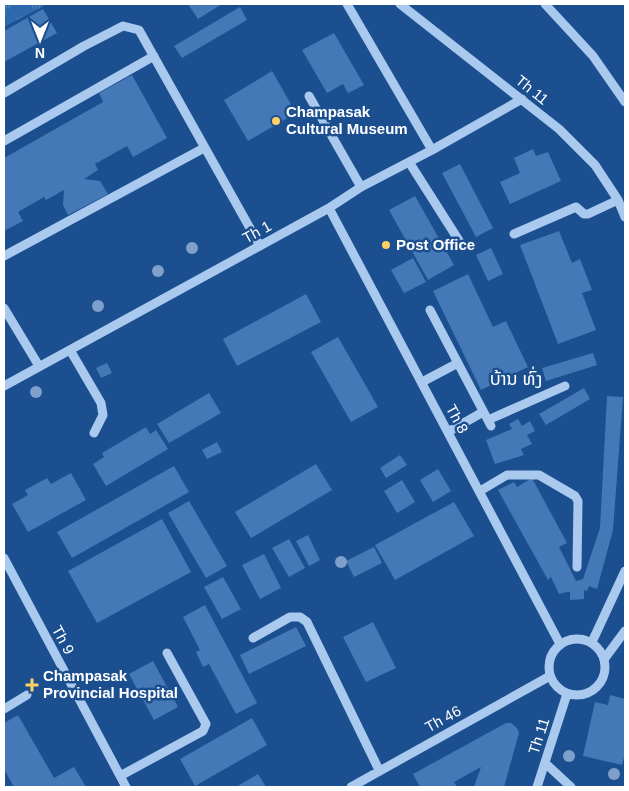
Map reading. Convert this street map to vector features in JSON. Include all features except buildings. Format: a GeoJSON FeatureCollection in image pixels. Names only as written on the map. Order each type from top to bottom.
{"type":"FeatureCollection","features":[{"type":"Feature","properties":{"kind":"street"},"geometry":{"type":"LineString","coordinates":[[347,4],[432,150]]}},
{"type":"Feature","properties":{"kind":"street","name":"Th 11"},"geometry":{"type":"LineString","coordinates":[[400,4],[559,129],[595,165],[618,200],[625,217]]}},
{"type":"Feature","properties":{"kind":"street"},"geometry":{"type":"LineString","coordinates":[[545,4],[593,56],[625,102]]}},
{"type":"Feature","properties":{"kind":"street"},"geometry":{"type":"LineString","coordinates":[[4,93],[84,46],[123,26],[139,30],[260,246]]}},
{"type":"Feature","properties":{"kind":"street"},"geometry":{"type":"LineString","coordinates":[[4,141],[154,56]]}},
{"type":"Feature","properties":{"kind":"street"},"geometry":{"type":"LineString","coordinates":[[309,96],[362,187]]}},
{"type":"Feature","properties":{"kind":"street","name":"Th 1"},"geometry":{"type":"LineString","coordinates":[[4,386],[330,208],[362,187],[522,99]]}},
{"type":"Feature","properties":{"kind":"street"},"geometry":{"type":"LineString","coordinates":[[4,256],[204,148]]}},
{"type":"Feature","properties":{"kind":"street"},"geometry":{"type":"LineString","coordinates":[[409,162],[464,247]]}},
{"type":"Feature","properties":{"kind":"street"},"geometry":{"type":"LineString","coordinates":[[514,234],[576,207],[584,214],[588,214],[618,200]]}},
{"type":"Feature","properties":{"kind":"street","name":"Th 8"},"geometry":{"type":"LineString","coordinates":[[330,208],[560,644]]}},
{"type":"Feature","properties":{"kind":"street"},"geometry":{"type":"LineString","coordinates":[[4,308],[39,366]]}},
{"type":"Feature","properties":{"kind":"street"},"geometry":{"type":"LineString","coordinates":[[430,310],[487,420]]}},
{"type":"Feature","properties":{"kind":"street"},"geometry":{"type":"LineString","coordinates":[[70,350],[100,403],[103,415],[94,433]]}},
{"type":"Feature","properties":{"kind":"street"},"geometry":{"type":"LineString","coordinates":[[422,382],[458,363]]}},
{"type":"Feature","properties":{"kind":"street"},"geometry":{"type":"LineString","coordinates":[[448,432],[487,420],[565,386]]}},
{"type":"Feature","properties":{"kind":"street"},"geometry":{"type":"LineString","coordinates":[[480,491],[507,475],[539,475],[576,496],[578,501],[577,567]]}},
{"type":"Feature","properties":{"kind":"street","name":"Th 9"},"geometry":{"type":"LineString","coordinates":[[4,558],[126,787]]}},
{"type":"Feature","properties":{"kind":"street"},"geometry":{"type":"LineString","coordinates":[[592,642],[625,571]]}},
{"type":"Feature","properties":{"kind":"street"},"geometry":{"type":"LineString","coordinates":[[253,638],[290,616],[300,617],[307,622],[379,770]]}},
{"type":"Feature","properties":{"kind":"street"},"geometry":{"type":"LineString","coordinates":[[605,658],[625,631]]}},
{"type":"Feature","properties":{"kind":"street"},"geometry":{"type":"LineString","coordinates":[[573,639],[592,642],[605,658],[604,678],[598,686],[587,693],[568,694],[557,687],[550,676],[549,660],[560,644],[573,639]]}},
{"type":"Feature","properties":{"kind":"street"},"geometry":{"type":"LineString","coordinates":[[120,776],[203,731],[206,724],[167,653]]}},
{"type":"Feature","properties":{"kind":"street","name":"Th 46"},"geometry":{"type":"LineString","coordinates":[[351,787],[550,676]]}},
{"type":"Feature","properties":{"kind":"street","name":"Th 11"},"geometry":{"type":"LineString","coordinates":[[537,787],[568,694]]}},
{"type":"Feature","properties":{"kind":"street"},"geometry":{"type":"LineString","coordinates":[[4,709],[27,695]]}},
{"type":"Feature","properties":{"kind":"street"},"geometry":{"type":"LineString","coordinates":[[545,763],[571,787]]}},
{"type":"Feature","properties":{"kind":"green space"},"geometry":{"type":"Polygon","coordinates":[[[4,4],[48,4],[4,27],[4,4]]]}},
{"type":"Feature","properties":{"kind":"place","name":"Champasak Cultural Museum"},"geometry":{"type":"Point","coordinates":[276,121]}},
{"type":"Feature","properties":{"kind":"place","name":"Post Office"},"geometry":{"type":"Point","coordinates":[386,245]}},
{"type":"Feature","properties":{"kind":"place","name":"Champasak Provincial Hospital"},"geometry":{"type":"Point","coordinates":[32,685]}},
{"type":"Feature","properties":{"kind":"district","name":"ບ້ານ ທົ່ງ"},"geometry":{"type":"Point","coordinates":[516,379]}}]}
